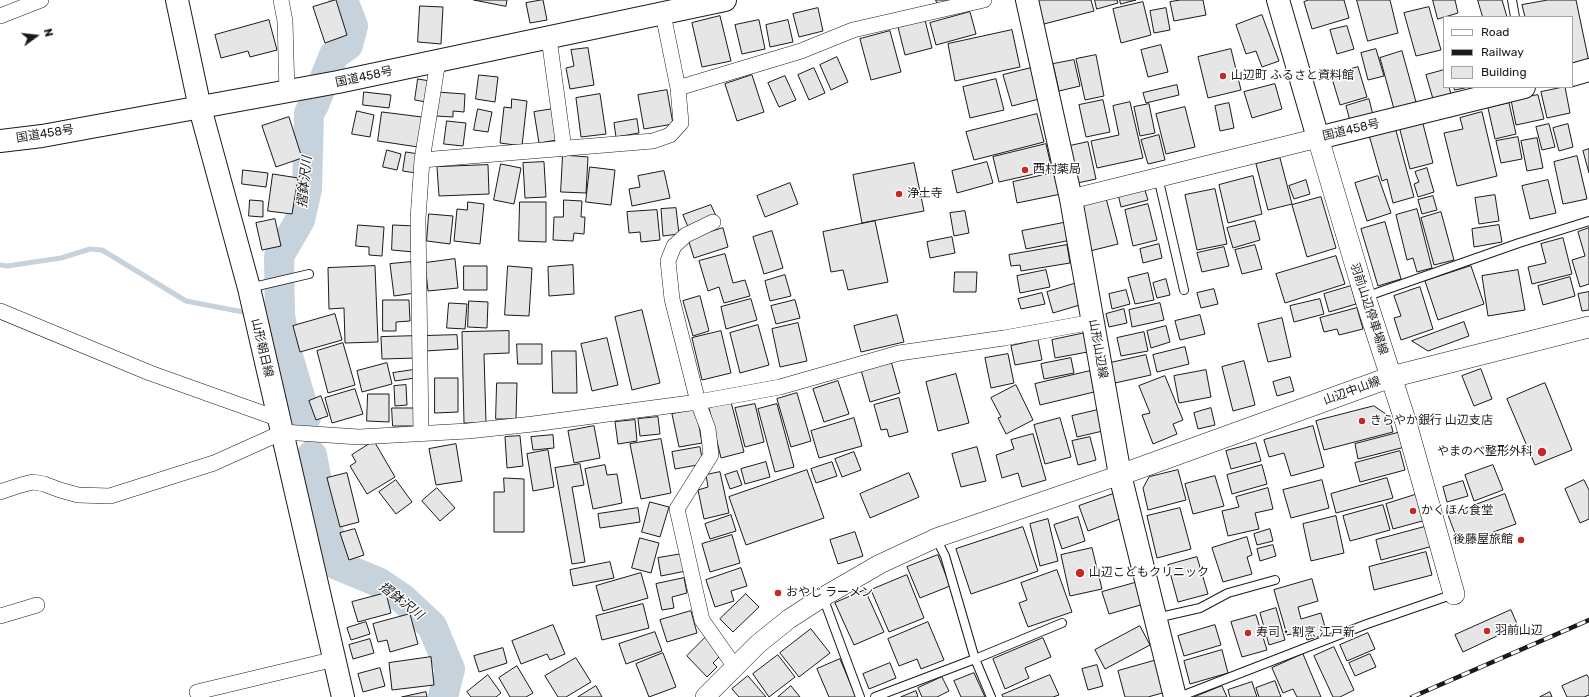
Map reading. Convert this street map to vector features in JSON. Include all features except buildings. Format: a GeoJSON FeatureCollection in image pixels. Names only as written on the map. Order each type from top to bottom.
{"type":"FeatureCollection","features":[{"type":"Feature","properties":{"kind":"main road","name":"山形朝日線"},"geometry":{"type":"LineString","coordinates":[[177,0],[200,108],[249,288],[343,697]]}},
{"type":"Feature","properties":{"kind":"main road","name":"国道458号"},"geometry":{"type":"LineString","coordinates":[[0,141],[42,136],[338,82],[725,0]]}},
{"type":"Feature","properties":{"kind":"main road","name":"山形山辺線"},"geometry":{"type":"LineString","coordinates":[[1027,0],[1071,199],[1120,475],[1154,618],[1175,697]]}},
{"type":"Feature","properties":{"kind":"main road","name":"国道458号"},"geometry":{"type":"LineString","coordinates":[[1278,0],[1318,138],[1520,88]]}},
{"type":"Feature","properties":{"kind":"main road"},"geometry":{"type":"LineString","coordinates":[[1573,75],[1589,70]]}},
{"type":"Feature","properties":{"kind":"main road","name":"羽前山辺停車場線"},"geometry":{"type":"LineString","coordinates":[[1318,138],[1365,297],[1406,423],[1454,594]]}},
{"type":"Feature","properties":{"kind":"main road","name":"山辺中山線"},"geometry":{"type":"LineString","coordinates":[[1120,475],[1391,377],[1589,327]]}},
{"type":"Feature","properties":{"kind":"street"},"geometry":{"type":"LineString","coordinates":[[0,16],[41,0]]}},
{"type":"Feature","properties":{"kind":"street"},"geometry":{"type":"LineString","coordinates":[[281,0],[296,90]]}},
{"type":"Feature","properties":{"kind":"street"},"geometry":{"type":"LineString","coordinates":[[678,88],[801,50],[853,30],[984,0]]}},
{"type":"Feature","properties":{"kind":"street"},"geometry":{"type":"LineString","coordinates":[[422,160],[564,149],[653,140],[670,135],[681,123],[678,88],[663,14]]}},
{"type":"Feature","properties":{"kind":"street"},"geometry":{"type":"LineString","coordinates":[[549,38],[564,149]]}},
{"type":"Feature","properties":{"kind":"street"},"geometry":{"type":"LineString","coordinates":[[421,434],[418,219],[422,160],[438,61]]}},
{"type":"Feature","properties":{"kind":"street"},"geometry":{"type":"LineString","coordinates":[[1071,199],[1318,138]]}},
{"type":"Feature","properties":{"kind":"street"},"geometry":{"type":"LineString","coordinates":[[713,222],[686,235],[674,246],[668,261],[672,299],[698,402],[708,429],[710,456],[677,508],[702,620],[735,667]]}},
{"type":"Feature","properties":{"kind":"street"},"geometry":{"type":"LineString","coordinates":[[0,311],[281,426],[359,437],[421,434],[532,424],[698,402],[780,388],[899,353],[1004,338],[1093,322]]}},
{"type":"Feature","properties":{"kind":"street"},"geometry":{"type":"LineString","coordinates":[[0,492],[33,482],[78,495],[110,496],[214,463],[281,426]]}},
{"type":"Feature","properties":{"kind":"street"},"geometry":{"type":"LineString","coordinates":[[705,697],[758,644],[789,619],[823,597],[880,564],[936,538],[1120,475]]}},
{"type":"Feature","properties":{"kind":"street"},"geometry":{"type":"LineString","coordinates":[[0,616],[37,605]]}},
{"type":"Feature","properties":{"kind":"street"},"geometry":{"type":"LineString","coordinates":[[197,692],[334,659]]}},
{"type":"Feature","properties":{"kind":"lane"},"geometry":{"type":"LineString","coordinates":[[1512,0],[1515,16]]}},
{"type":"Feature","properties":{"kind":"lane"},"geometry":{"type":"LineString","coordinates":[[1158,177],[1184,290]]}},
{"type":"Feature","properties":{"kind":"lane"},"geometry":{"type":"LineString","coordinates":[[1365,297],[1519,243],[1589,221]]}},
{"type":"Feature","properties":{"kind":"lane"},"geometry":{"type":"LineString","coordinates":[[249,288],[309,274]]}},
{"type":"Feature","properties":{"kind":"lane"},"geometry":{"type":"LineString","coordinates":[[936,538],[945,556],[975,659],[991,697]]}},
{"type":"Feature","properties":{"kind":"lane"},"geometry":{"type":"LineString","coordinates":[[1154,618],[1200,608],[1228,593],[1275,580]]}},
{"type":"Feature","properties":{"kind":"lane"},"geometry":{"type":"LineString","coordinates":[[1179,697],[1368,624],[1454,594]]}},
{"type":"Feature","properties":{"kind":"lane"},"geometry":{"type":"LineString","coordinates":[[823,597],[860,697]]}},
{"type":"Feature","properties":{"kind":"lane"},"geometry":{"type":"LineString","coordinates":[[875,697],[975,659],[1062,623]]}},
{"type":"Feature","properties":{"kind":"waterway","name":"摺鉢沢川"},"geometry":{"type":"LineString","coordinates":[[306,417],[288,356],[280,316],[279,256],[300,220],[307,189],[309,113],[314,105],[334,55],[348,45],[353,26],[343,0]]}},
{"type":"Feature","properties":{"kind":"waterway"},"geometry":{"type":"LineString","coordinates":[[0,265],[7,266],[61,258],[90,249],[102,250],[186,301],[243,312]]}},
{"type":"Feature","properties":{"kind":"waterway","name":"摺鉢沢川"},"geometry":{"type":"LineString","coordinates":[[312,455],[320,498],[337,565],[378,582],[403,599],[432,626],[450,669],[443,697]]}},
{"type":"Feature","properties":{"kind":"railway"},"geometry":{"type":"LineString","coordinates":[[1412,697],[1589,620]]}},
{"type":"Feature","properties":{"kind":"place","name":"山辺町 ふるさと資料館"},"geometry":{"type":"Point","coordinates":[1223,76]}},
{"type":"Feature","properties":{"kind":"place","name":"西村薬局"},"geometry":{"type":"Point","coordinates":[1025,170]}},
{"type":"Feature","properties":{"kind":"place","name":"浄土寺"},"geometry":{"type":"Point","coordinates":[899,194]}},
{"type":"Feature","properties":{"kind":"place","name":"きらやか銀行 山辺支店"},"geometry":{"type":"Point","coordinates":[1362,421]}},
{"type":"Feature","properties":{"kind":"place","name":"やまのべ整形外科"},"geometry":{"type":"Point","coordinates":[1542,452]}},
{"type":"Feature","properties":{"kind":"place","name":"かくほん食堂"},"geometry":{"type":"Point","coordinates":[1413,511]}},
{"type":"Feature","properties":{"kind":"place","name":"後藤屋旅館"},"geometry":{"type":"Point","coordinates":[1521,540]}},
{"type":"Feature","properties":{"kind":"place","name":"山辺こどもクリニック"},"geometry":{"type":"Point","coordinates":[1080,573]}},
{"type":"Feature","properties":{"kind":"place","name":"おやじ ラーメン"},"geometry":{"type":"Point","coordinates":[778,593]}},
{"type":"Feature","properties":{"kind":"place","name":"羽前山辺"},"geometry":{"type":"Point","coordinates":[1487,631]}},
{"type":"Feature","properties":{"kind":"place","name":"寿司・割烹 江戸新"},"geometry":{"type":"Point","coordinates":[1248,633]}}]}
